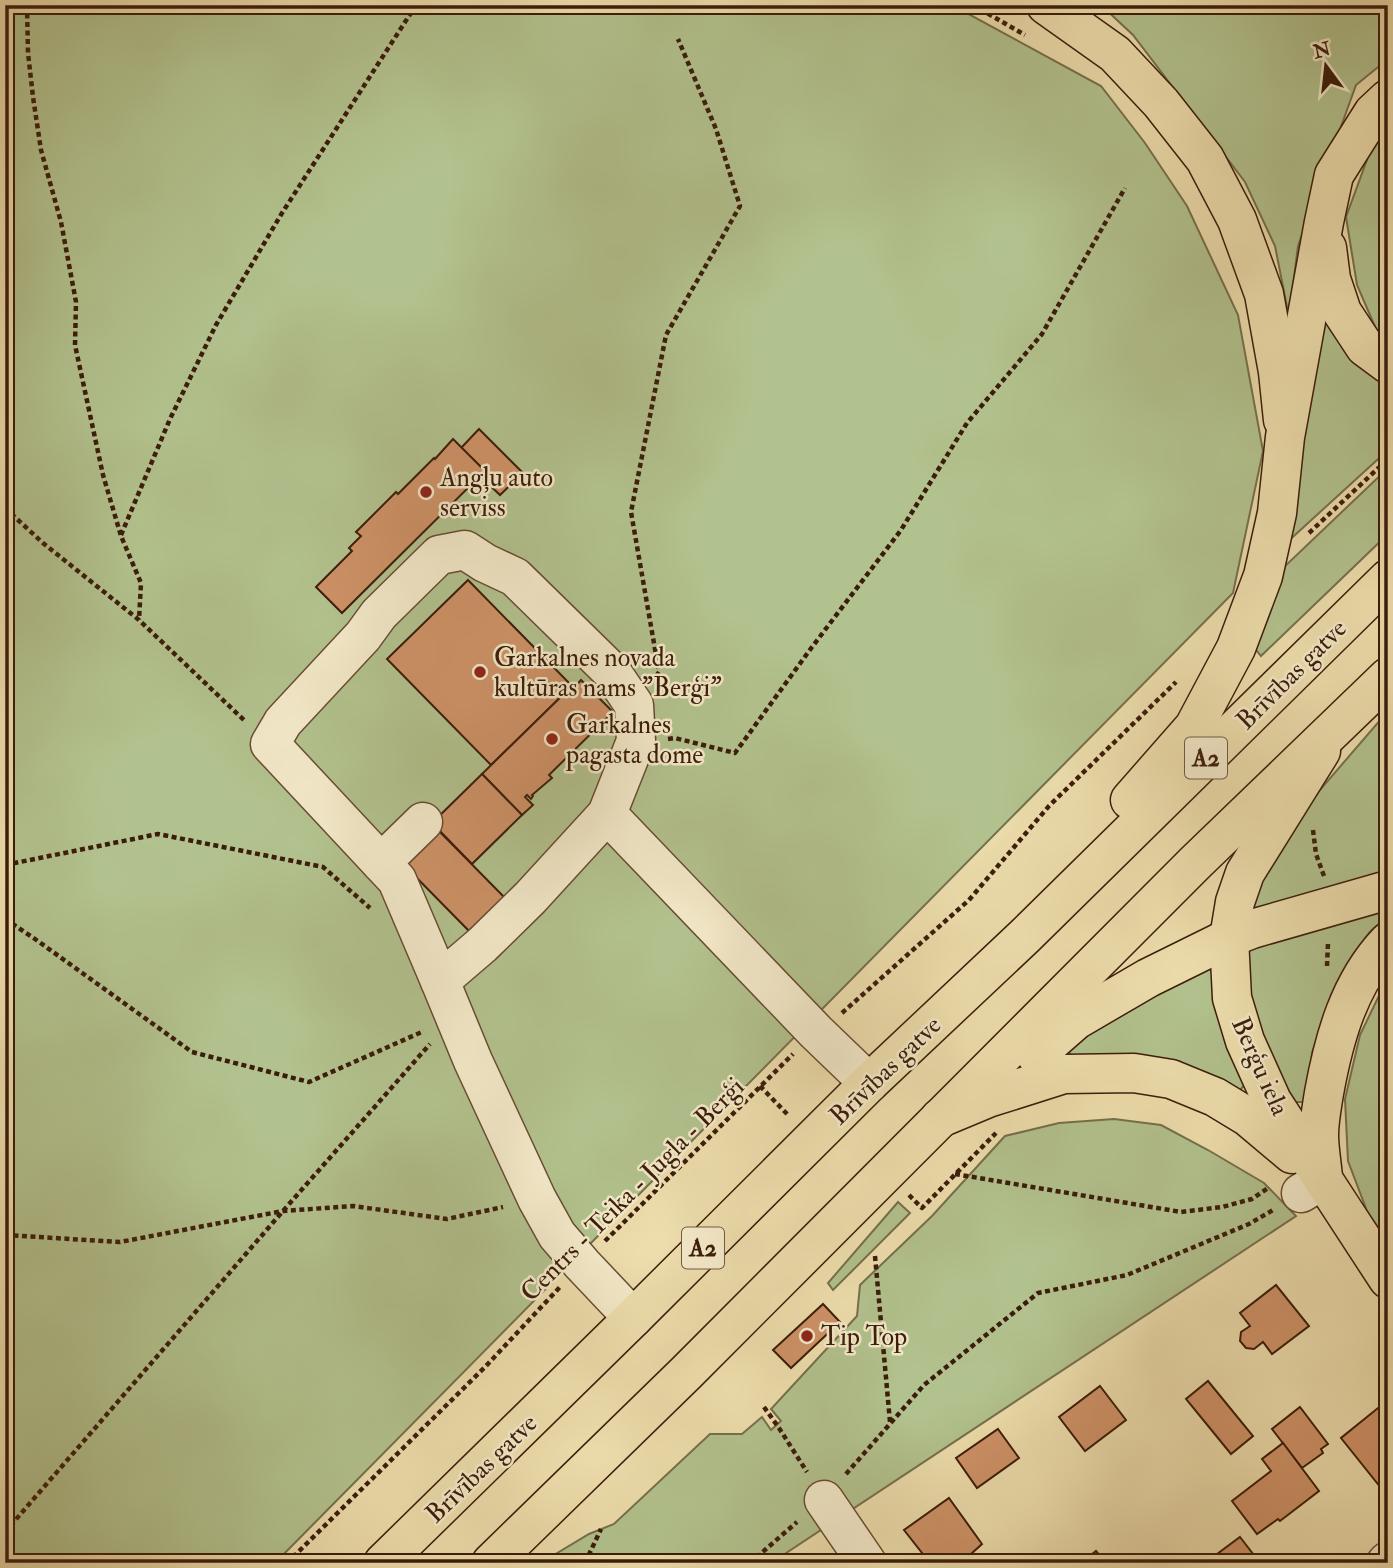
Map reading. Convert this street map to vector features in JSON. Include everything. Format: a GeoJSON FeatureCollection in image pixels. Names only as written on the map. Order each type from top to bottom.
{"type":"FeatureCollection","features":[{"type":"Feature","properties":{"kind":"main road"},"geometry":{"type":"LineString","coordinates":[[1037,21],[1115,54],[1161,103],[1205,159],[1237,220],[1264,294],[1278,372],[1285,437]]}},
{"type":"Feature","properties":{"kind":"main road"},"geometry":{"type":"LineString","coordinates":[[1025,936],[1061,870],[1130,801],[1194,727],[1236,648],[1263,576],[1277,513],[1285,437],[1334,174],[1373,113],[1388,99]]}},
{"type":"Feature","properties":{"kind":"main road"},"geometry":{"type":"LineString","coordinates":[[1324,222],[1331,279],[1342,312],[1365,347],[1388,364]]}},
{"type":"Feature","properties":{"kind":"main road","name":"Brīvības gatve"},"geometry":{"type":"LineString","coordinates":[[383,1563],[869,1083],[1025,936],[1388,579]]}},
{"type":"Feature","properties":{"kind":"main road","name":"A2"},"geometry":{"type":"LineString","coordinates":[[491,1563],[686,1373],[1186,872],[1388,677]]}},
{"type":"Feature","properties":{"kind":"main road","name":"Berģu iela"},"geometry":{"type":"LineString","coordinates":[[1337,725],[1245,873],[1228,938],[1232,998],[1245,1041],[1272,1101],[1303,1183],[1388,1279]]}},
{"type":"Feature","properties":{"kind":"main road"},"geometry":{"type":"LineString","coordinates":[[995,1112],[1076,1020],[1147,978],[1252,929],[1388,890]]}},
{"type":"Feature","properties":{"kind":"main road"},"geometry":{"type":"LineString","coordinates":[[1303,1183],[1319,1135],[1330,1061],[1342,1022],[1355,986],[1376,954],[1388,942]]}},
{"type":"Feature","properties":{"kind":"main road"},"geometry":{"type":"LineString","coordinates":[[940,1118],[995,1112],[1064,1074],[1134,1073],[1171,1079],[1215,1097],[1248,1116],[1303,1183]]}},
{"type":"Feature","properties":{"kind":"street"},"geometry":{"type":"LineString","coordinates":[[440,981],[520,908],[607,814],[635,723],[611,671],[515,576],[485,563],[465,550],[439,555],[379,614],[363,636],[284,722],[270,744],[397,880],[454,1017],[537,1199],[557,1235],[633,1318]]}},
{"type":"Feature","properties":{"kind":"street"},"geometry":{"type":"LineString","coordinates":[[607,814],[816,1032],[869,1083]]}},
{"type":"Feature","properties":{"kind":"street"},"geometry":{"type":"LineString","coordinates":[[381,863],[423,822]]}},
{"type":"Feature","properties":{"kind":"street"},"geometry":{"type":"LineString","coordinates":[[824,1500],[867,1563]]}},
{"type":"Feature","properties":{"kind":"path"},"geometry":{"type":"LineString","coordinates":[[27,5],[28,53],[41,150],[61,222],[76,302],[75,345],[103,475],[121,536],[141,583],[139,620]]}},
{"type":"Feature","properties":{"kind":"path"},"geometry":{"type":"LineString","coordinates":[[121,536],[170,419],[216,324],[282,213],[416,5]]}},
{"type":"Feature","properties":{"kind":"path"},"geometry":{"type":"LineString","coordinates":[[973,5],[1005,22],[1037,21]]}},
{"type":"Feature","properties":{"kind":"path"},"geometry":{"type":"LineString","coordinates":[[678,39],[716,128],[740,206],[666,335],[631,512],[659,672],[635,723],[675,738],[735,753],[901,530],[967,423],[1042,334],[1125,188]]}},
{"type":"Feature","properties":{"kind":"path"},"geometry":{"type":"LineString","coordinates":[[1301,540],[1388,459]]}},
{"type":"Feature","properties":{"kind":"path"},"geometry":{"type":"LineString","coordinates":[[5,508],[43,543],[139,620],[270,744]]}},
{"type":"Feature","properties":{"kind":"path"},"geometry":{"type":"LineString","coordinates":[[760,1086],[816,1032],[837,1017],[969,901],[1048,806],[1177,682]]}},
{"type":"Feature","properties":{"kind":"path"},"geometry":{"type":"LineString","coordinates":[[5,865],[158,834],[323,867],[372,910]]}},
{"type":"Feature","properties":{"kind":"path"},"geometry":{"type":"LineString","coordinates":[[5,919],[192,1052],[309,1082],[454,1017]]}},
{"type":"Feature","properties":{"kind":"path"},"geometry":{"type":"LineString","coordinates":[[5,1532],[454,1017]]}},
{"type":"Feature","properties":{"kind":"path","name":"Centrs - Teika - Jugla - Berģi"},"geometry":{"type":"LineString","coordinates":[[287,1563],[485,1367],[582,1264],[760,1086],[812,1141]]}},
{"type":"Feature","properties":{"kind":"path"},"geometry":{"type":"LineString","coordinates":[[886,1172],[922,1208],[954,1174],[995,1112]]}},
{"type":"Feature","properties":{"kind":"path"},"geometry":{"type":"LineString","coordinates":[[954,1174],[1181,1212],[1222,1207],[1303,1183]]}},
{"type":"Feature","properties":{"kind":"path"},"geometry":{"type":"LineString","coordinates":[[750,1563],[824,1500],[924,1385],[1038,1293],[1128,1275],[1249,1224],[1303,1183]]}},
{"type":"Feature","properties":{"kind":"path"},"geometry":{"type":"LineString","coordinates":[[5,1235],[120,1242],[283,1210],[353,1206],[447,1219],[537,1199]]}},
{"type":"Feature","properties":{"kind":"path"},"geometry":{"type":"LineString","coordinates":[[875,1256],[890,1424]]}},
{"type":"Feature","properties":{"kind":"path"},"geometry":{"type":"LineString","coordinates":[[5,1365],[13,1522]]}},
{"type":"Feature","properties":{"kind":"path"},"geometry":{"type":"LineString","coordinates":[[764,1407],[824,1500]]}},
{"type":"Feature","properties":{"kind":"path"},"geometry":{"type":"LineString","coordinates":[[585,1563],[601,1529]]}},
{"type":"Feature","properties":{"kind":"green space"},"geometry":{"type":"Polygon","coordinates":[[[5,5],[952,5],[1101,86],[1145,143],[1187,206],[1238,315],[1263,451],[1233,593],[275,1563],[5,1563],[5,5]]]}},
{"type":"Feature","properties":{"kind":"green space"},"geometry":{"type":"Polygon","coordinates":[[[1101,5],[1388,5],[1388,59],[1356,85],[1298,246],[1289,317],[1275,246],[1245,182],[1133,35],[1101,5]]]}},
{"type":"Feature","properties":{"kind":"green space"},"geometry":{"type":"Polygon","coordinates":[[[1388,131],[1388,343],[1379,336],[1357,285],[1346,217],[1372,146],[1388,131]]]}},
{"type":"Feature","properties":{"kind":"green space"},"geometry":{"type":"Polygon","coordinates":[[[1323,303],[1354,359],[1388,385],[1388,450],[1284,545],[1323,303]]]}},
{"type":"Feature","properties":{"kind":"green space"},"geometry":{"type":"Polygon","coordinates":[[[1388,468],[1388,534],[1261,656],[1250,643],[1283,568],[1388,468]]]}},
{"type":"Feature","properties":{"kind":"green space"},"geometry":{"type":"Polygon","coordinates":[[[1388,711],[1388,876],[1250,913],[1258,878],[1301,812],[1388,711]]]}},
{"type":"Feature","properties":{"kind":"green space"},"geometry":{"type":"Polygon","coordinates":[[[1388,904],[1388,915],[1369,933],[1348,963],[1328,1004],[1312,1053],[1307,1102],[1288,1102],[1260,1051],[1240,947],[1388,904]]]}},
{"type":"Feature","properties":{"kind":"green space"},"geometry":{"type":"Polygon","coordinates":[[[1214,955],[1247,1082],[1236,1095],[1072,1062],[1067,1044],[1214,955]]]}},
{"type":"Feature","properties":{"kind":"green space"},"geometry":{"type":"Polygon","coordinates":[[[1388,977],[1388,1242],[1367,1211],[1348,1161],[1345,1099],[1360,1035],[1388,977]]]}},
{"type":"Feature","properties":{"kind":"green space"},"geometry":{"type":"Polygon","coordinates":[[[1114,1119],[1161,1125],[1208,1150],[1264,1183],[1296,1216],[771,1563],[544,1563],[589,1534],[614,1524],[710,1434],[742,1434],[762,1417],[771,1430],[781,1421],[771,1409],[857,1316],[860,1285],[932,1216],[1005,1136],[1059,1123],[1114,1119]]]}},
{"type":"Feature","properties":{"kind":"green space"},"geometry":{"type":"Polygon","coordinates":[[[898,1202],[910,1213],[833,1290],[828,1283],[898,1202]]]}},
{"type":"Feature","properties":{"kind":"building"},"geometry":{"type":"Polygon","coordinates":[[[479,429],[523,473],[500,495],[480,476],[485,471],[461,448],[479,429]]]}},
{"type":"Feature","properties":{"kind":"building"},"geometry":{"type":"Polygon","coordinates":[[[453,439],[485,471],[342,613],[316,587],[352,551],[349,548],[361,536],[356,532],[453,439]]]}},
{"type":"Feature","properties":{"kind":"building","name":"Garkalnes novada kultūras nams \"Berģi\""},"geometry":{"type":"Polygon","coordinates":[[[468,580],[572,686],[491,765],[387,659],[468,580]]]}},
{"type":"Feature","properties":{"kind":"building","name":"Garkalnes pagasta dome"},"geometry":{"type":"Polygon","coordinates":[[[581,680],[613,712],[549,775],[552,778],[532,795],[531,799],[527,795],[525,797],[533,805],[522,815],[482,774],[581,680]]]}},
{"type":"Feature","properties":{"kind":"building"},"geometry":{"type":"Polygon","coordinates":[[[482,774],[522,815],[472,864],[432,823],[482,774]]]}},
{"type":"Feature","properties":{"kind":"building"},"geometry":{"type":"Polygon","coordinates":[[[439,831],[507,900],[472,934],[404,865],[439,831]]]}},
{"type":"Feature","properties":{"kind":"building"},"geometry":{"type":"Polygon","coordinates":[[[1276,1285],[1309,1326],[1272,1354],[1263,1342],[1254,1349],[1246,1348],[1240,1341],[1241,1332],[1250,1326],[1240,1313],[1276,1285]]]}},
{"type":"Feature","properties":{"kind":"building","name":"Tip Top"},"geometry":{"type":"Polygon","coordinates":[[[823,1304],[840,1322],[791,1368],[773,1350],[823,1304]]]}},
{"type":"Feature","properties":{"kind":"building"},"geometry":{"type":"Polygon","coordinates":[[[1208,1381],[1253,1436],[1231,1454],[1186,1399],[1208,1381]]]}},
{"type":"Feature","properties":{"kind":"building"},"geometry":{"type":"Polygon","coordinates":[[[1100,1386],[1126,1420],[1085,1451],[1059,1417],[1100,1386]]]}},
{"type":"Feature","properties":{"kind":"building"},"geometry":{"type":"Polygon","coordinates":[[[1300,1407],[1328,1444],[1321,1449],[1323,1453],[1302,1468],[1272,1429],[1300,1407]]]}},
{"type":"Feature","properties":{"kind":"building"},"geometry":{"type":"Polygon","coordinates":[[[1378,1408],[1388,1419],[1388,1491],[1385,1493],[1341,1438],[1378,1408]]]}},
{"type":"Feature","properties":{"kind":"building"},"geometry":{"type":"Polygon","coordinates":[[[998,1429],[1019,1458],[977,1488],[956,1458],[998,1429]]]}},
{"type":"Feature","properties":{"kind":"building"},"geometry":{"type":"Polygon","coordinates":[[[1283,1443],[1319,1491],[1280,1521],[1278,1519],[1257,1534],[1232,1501],[1271,1471],[1262,1459],[1283,1443]]]}},
{"type":"Feature","properties":{"kind":"building"},"geometry":{"type":"Polygon","coordinates":[[[949,1498],[982,1544],[961,1563],[930,1563],[904,1530],[949,1498]]]}},
{"type":"Feature","properties":{"kind":"building"},"geometry":{"type":"Polygon","coordinates":[[[1240,1537],[1260,1563],[1211,1563],[1209,1560],[1240,1537]]]}},
{"type":"Feature","properties":{"kind":"building"},"geometry":{"type":"Polygon","coordinates":[[[1096,1551],[1106,1563],[1081,1563],[1096,1551]]]}},
{"type":"Feature","properties":{"kind":"place","name":"Angļu auto serviss"},"geometry":{"type":"Point","coordinates":[426,492]}},
{"type":"Feature","properties":{"kind":"place","name":"Garkalnes novada kultūras nams \"Berģi\""},"geometry":{"type":"Point","coordinates":[480,672]}},
{"type":"Feature","properties":{"kind":"place","name":"Garkalnes pagasta dome"},"geometry":{"type":"Point","coordinates":[552,739]}},
{"type":"Feature","properties":{"kind":"place","name":"Tip Top"},"geometry":{"type":"Point","coordinates":[807,1336]}}]}
